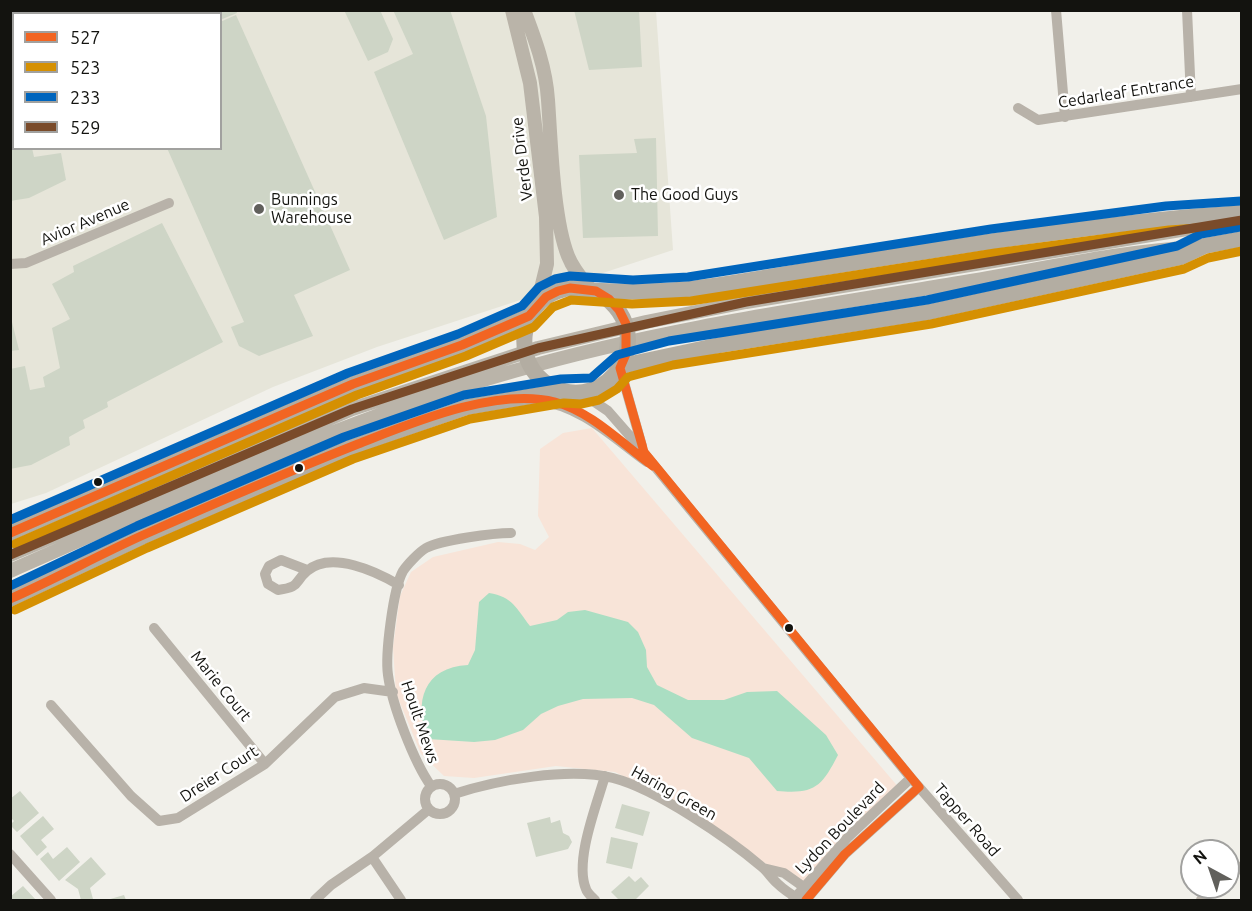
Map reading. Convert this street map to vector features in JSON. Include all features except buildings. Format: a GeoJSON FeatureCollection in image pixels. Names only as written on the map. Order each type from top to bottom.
{"type":"FeatureCollection","features":[{"type":"Feature","properties":{"kind":"highway"},"geometry":{"type":"LineString","coordinates":[[10,533],[353,384],[462,345],[533,310],[558,291],[570,288],[593,291],[689,289],[993,241],[1168,218],[1242,213]]}},
{"type":"Feature","properties":{"kind":"highway"},"geometry":{"type":"LineString","coordinates":[[621,367],[726,344],[929,312],[1181,256],[1204,246],[1242,239]]}},
{"type":"Feature","properties":{"kind":"highway"},"geometry":{"type":"LineString","coordinates":[[10,599],[152,532],[349,448],[467,407],[596,389],[609,380],[621,367],[628,339],[626,324],[614,304],[593,291]]}},
{"type":"Feature","properties":{"kind":"highway"},"geometry":{"type":"LineString","coordinates":[[533,310],[524,331],[524,346],[528,362],[537,375],[549,385],[572,392]]}},
{"type":"Feature","properties":{"kind":"main road","name":"Verde Drive"},"geometry":{"type":"LineString","coordinates":[[512,10],[530,84],[546,217],[547,264],[533,310]]}},
{"type":"Feature","properties":{"kind":"main road","name":"Verde Drive"},"geometry":{"type":"LineString","coordinates":[[524,10],[536,38],[548,98],[559,216],[567,253],[574,269],[593,291]]}},
{"type":"Feature","properties":{"kind":"main road"},"geometry":{"type":"LineString","coordinates":[[10,555],[324,419],[387,395],[584,336],[685,315],[1242,220]]}},
{"type":"Feature","properties":{"kind":"main road"},"geometry":{"type":"LineString","coordinates":[[10,571],[321,437],[484,380],[582,352],[688,329],[1130,255],[1204,246]]}},
{"type":"Feature","properties":{"kind":"street"},"geometry":{"type":"LineString","coordinates":[[1056,10],[1065,117]]}},
{"type":"Feature","properties":{"kind":"street"},"geometry":{"type":"LineString","coordinates":[[1187,10],[1191,97]]}},
{"type":"Feature","properties":{"kind":"street","name":"Cedarleaf Entrance"},"geometry":{"type":"LineString","coordinates":[[1018,108],[1038,120],[1242,89]]}},
{"type":"Feature","properties":{"kind":"street","name":"Avior Avenue"},"geometry":{"type":"LineString","coordinates":[[10,264],[26,263],[169,203]]}},
{"type":"Feature","properties":{"kind":"street","name":"Tapper Road"},"geometry":{"type":"LineString","coordinates":[[621,367],[644,452]]}},
{"type":"Feature","properties":{"kind":"street","name":"Tapper Road"},"geometry":{"type":"LineString","coordinates":[[572,392],[608,411],[644,452],[911,778],[1018,900]]}},
{"type":"Feature","properties":{"kind":"street"},"geometry":{"type":"LineString","coordinates":[[527,398],[553,402],[575,410],[601,426],[657,469]]}},
{"type":"Feature","properties":{"kind":"street","name":"Hoult Mews"},"geometry":{"type":"LineString","coordinates":[[431,786],[423,776],[403,725],[388,675],[391,620],[403,571],[426,548],[492,532],[511,533]]}},
{"type":"Feature","properties":{"kind":"street"},"geometry":{"type":"LineString","coordinates":[[308,570],[333,561],[373,571],[399,585]]}},
{"type":"Feature","properties":{"kind":"street","name":"Marie Court"},"geometry":{"type":"LineString","coordinates":[[154,628],[265,764]]}},
{"type":"Feature","properties":{"kind":"street","name":"Dreier Court"},"geometry":{"type":"LineString","coordinates":[[51,705],[131,796],[159,821],[178,818],[265,764],[335,697],[364,687],[393,692]]}},
{"type":"Feature","properties":{"kind":"street","name":"Haring Green"},"geometry":{"type":"LineString","coordinates":[[454,794],[484,784],[534,777],[589,774],[605,776],[649,793],[699,822],[763,868],[784,873],[801,896]]}},
{"type":"Feature","properties":{"kind":"street"},"geometry":{"type":"LineString","coordinates":[[595,900],[586,889],[583,868],[588,834],[605,776]]}},
{"type":"Feature","properties":{"kind":"street","name":"Lydon Boulevard"},"geometry":{"type":"LineString","coordinates":[[801,896],[911,778]]}},
{"type":"Feature","properties":{"kind":"street"},"geometry":{"type":"LineString","coordinates":[[441,784],[450,787],[454,794],[454,806],[449,812],[438,815],[428,810],[424,802],[426,792],[431,786],[441,784]]}},
{"type":"Feature","properties":{"kind":"street","name":"Lydon Boulevard"},"geometry":{"type":"LineString","coordinates":[[852,840],[919,787]]}},
{"type":"Feature","properties":{"kind":"street"},"geometry":{"type":"LineString","coordinates":[[315,900],[330,885],[372,857],[428,810]]}},
{"type":"Feature","properties":{"kind":"street"},"geometry":{"type":"LineString","coordinates":[[10,854],[51,900]]}},
{"type":"Feature","properties":{"kind":"street"},"geometry":{"type":"LineString","coordinates":[[372,857],[401,900]]}},
{"type":"Feature","properties":{"kind":"shaded area"},"geometry":{"type":"Polygon","coordinates":[[[11,11],[656,11],[673,250],[377,347],[273,387],[46,493],[11,504],[11,11]]]}},
{"type":"Feature","properties":{"kind":"shaded area"},"geometry":{"type":"Polygon","coordinates":[[[592,428],[900,789],[799,887],[689,810],[615,772],[556,766],[474,778],[444,776],[421,754],[396,693],[393,647],[400,596],[411,572],[433,557],[498,542],[520,544],[535,550],[549,537],[538,516],[540,449],[563,433],[592,428]]]}},
{"type":"Feature","properties":{"kind":"shaded area"},"geometry":{"type":"Polygon","coordinates":[[[489,593],[509,600],[530,626],[557,620],[568,612],[585,610],[628,622],[638,632],[646,650],[647,667],[657,685],[688,700],[724,700],[747,692],[777,691],[826,735],[838,755],[821,782],[815,786],[808,790],[777,791],[749,758],[692,738],[654,705],[632,698],[583,699],[558,706],[541,714],[523,730],[495,740],[474,742],[428,739],[422,712],[422,700],[426,689],[441,672],[453,667],[468,665],[475,650],[479,602],[489,593]]]}},
{"type":"Feature","properties":{"kind":"transit line","name":"233"},"geometry":{"type":"LineString","coordinates":[[10,520],[348,373],[458,334],[522,306],[539,287],[555,279],[570,276],[633,280],[688,277],[991,229],[1166,206],[1241,201]]}},
{"type":"Feature","properties":{"kind":"transit line","name":"529"},"geometry":{"type":"LineString","coordinates":[[10,555],[352,409],[538,348],[746,302],[1242,220]]}},
{"type":"Feature","properties":{"kind":"transit line","name":"523"},"geometry":{"type":"LineString","coordinates":[[15,544],[357,395],[466,356],[534,327],[553,307],[571,300],[632,304],[691,301],[995,253],[1169,230],[1242,225]]}},
{"type":"Feature","properties":{"kind":"transit line","name":"233"},"geometry":{"type":"LineString","coordinates":[[10,586],[137,526],[344,437],[464,395],[561,379],[591,378],[617,355],[669,341],[927,300],[1177,246],[1201,234],[1240,227]]}},
{"type":"Feature","properties":{"kind":"transit line","name":"523"},"geometry":{"type":"LineString","coordinates":[[15,610],[147,548],[353,459],[470,419],[564,403],[581,404],[599,400],[617,389],[628,377],[673,365],[931,324],[1184,269],[1208,258],[1242,251]]}},
{"type":"Feature","properties":{"kind":"transit line","name":"527"},"geometry":{"type":"LineString","coordinates":[[10,533],[353,384],[462,345],[529,316],[546,297],[558,291],[570,288],[596,291],[609,299],[619,310],[626,324],[626,354],[620,368],[644,452],[919,787],[845,854],[806,900]]}},
{"type":"Feature","properties":{"kind":"transit line","name":"527"},"geometry":{"type":"LineString","coordinates":[[10,599],[141,536],[303,466],[403,426],[481,403],[507,399],[532,399],[555,402],[569,407],[594,421],[653,466]]}},
{"type":"Feature","properties":{"kind":"place","name":"The Good Guys"},"geometry":{"type":"Point","coordinates":[619,195]}},
{"type":"Feature","properties":{"kind":"place","name":"Bunnings Warehouse"},"geometry":{"type":"Point","coordinates":[259,209]}}]}
